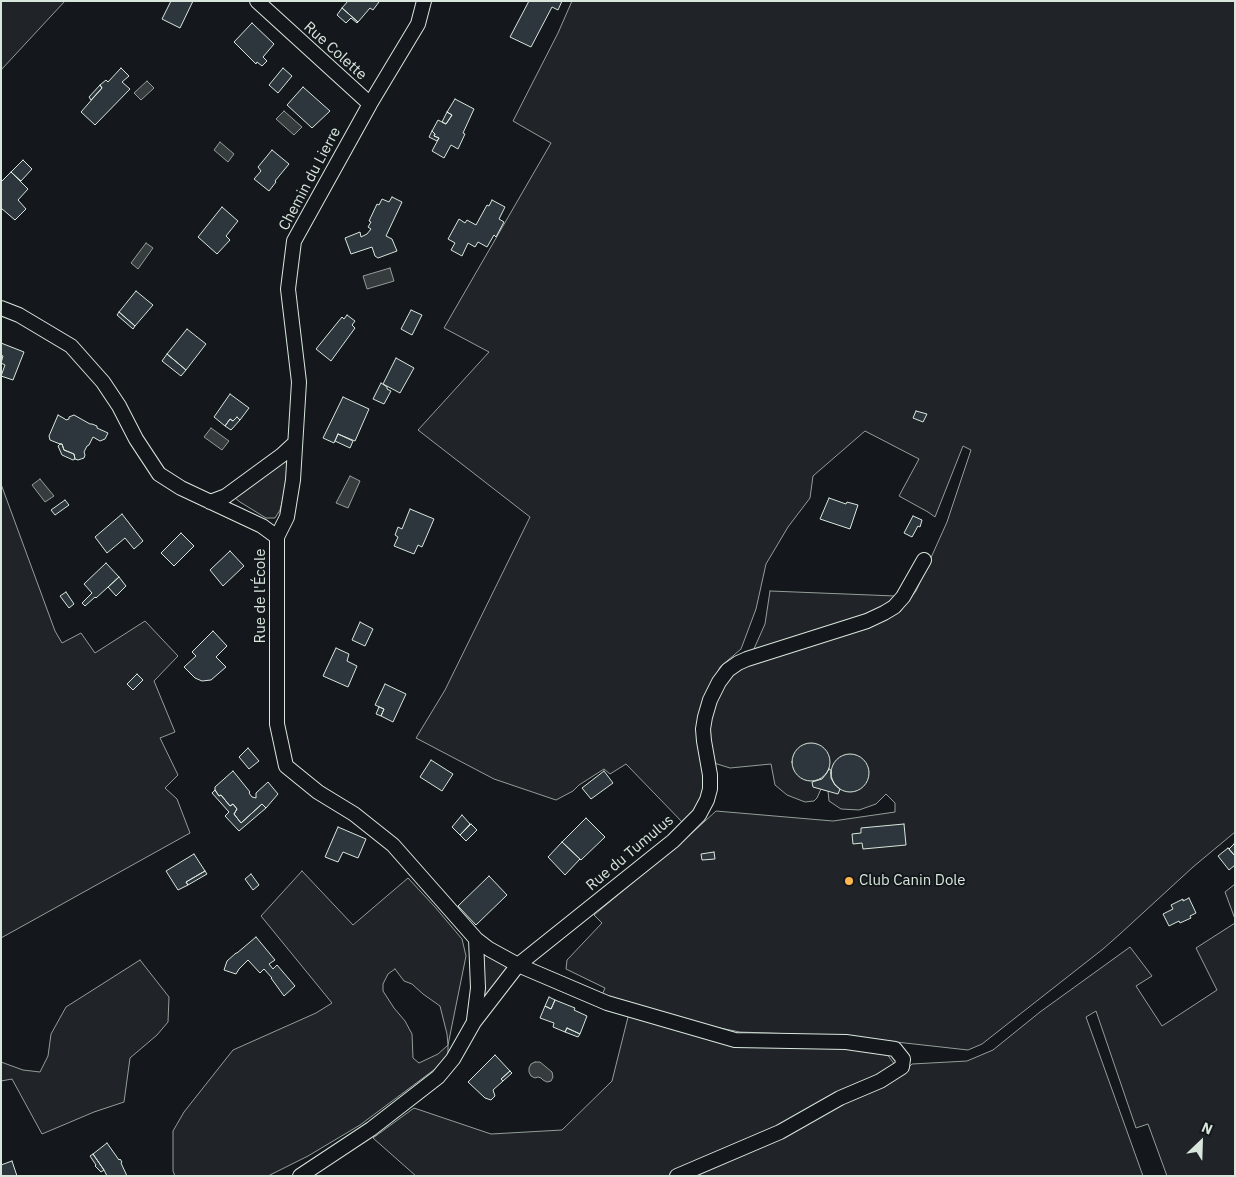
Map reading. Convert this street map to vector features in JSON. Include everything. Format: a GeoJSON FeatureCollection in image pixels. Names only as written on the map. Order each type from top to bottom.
{"type":"FeatureCollection","features":[{"type":"Feature","properties":{"kind":"street","name":"Rue Colette"},"geometry":{"type":"LineString","coordinates":[[257,1],[370,104]]}},
{"type":"Feature","properties":{"kind":"street","name":"Chemin du Lierre"},"geometry":{"type":"LineString","coordinates":[[277,536],[287,517],[293,480],[299,382],[288,289],[294,240],[370,104],[418,24],[424,1]]}},
{"type":"Feature","properties":{"kind":"street","name":"Rue de l'École"},"geometry":{"type":"LineString","coordinates":[[1,308],[20,315],[71,346],[103,382],[159,474],[181,488],[262,526],[277,536],[277,724],[286,766],[318,792],[354,814],[393,844],[476,939],[489,949],[518,965],[607,1002],[735,1040],[846,1042],[895,1049],[903,1059],[902,1067],[880,1081],[840,1098],[780,1132],[677,1176]]}},
{"type":"Feature","properties":{"kind":"street"},"geometry":{"type":"LineString","coordinates":[[210,502],[226,496],[282,455],[295,443]]}},
{"type":"Feature","properties":{"kind":"street","name":"Rue du Tumulus"},"geometry":{"type":"LineString","coordinates":[[300,1176],[371,1129],[438,1077],[454,1060],[474,1022],[518,965],[673,841],[699,816],[708,800],[710,790],[710,775],[703,729],[705,717],[710,700],[719,682],[728,670],[738,663],[884,613],[894,607],[903,597],[924,560]]}},
{"type":"Feature","properties":{"kind":"street"},"geometry":{"type":"LineString","coordinates":[[474,1022],[478,988],[476,939]]}},
{"type":"Feature","properties":{"kind":"shaded area"},"geometry":{"type":"Polygon","coordinates":[[[1,1],[65,1],[1,70],[1,1]]]}},
{"type":"Feature","properties":{"kind":"shaded area"},"geometry":{"type":"Polygon","coordinates":[[[572,1],[1235,1],[1235,832],[1193,867],[1103,949],[982,1044],[968,1050],[878,1040],[740,1032],[715,1027],[643,1010],[602,995],[605,988],[566,969],[567,960],[602,923],[594,915],[716,811],[833,821],[895,812],[895,803],[886,794],[876,804],[859,810],[841,809],[829,801],[828,791],[821,789],[814,801],[805,802],[787,795],[775,785],[771,764],[730,768],[714,763],[709,726],[712,712],[724,685],[740,668],[762,658],[900,612],[916,591],[947,522],[971,450],[963,446],[935,517],[899,496],[919,459],[865,431],[813,476],[810,498],[788,527],[766,564],[756,609],[741,649],[720,667],[700,711],[698,725],[706,773],[703,795],[698,809],[685,825],[626,764],[610,774],[604,769],[573,791],[556,800],[494,779],[416,738],[445,690],[530,517],[418,430],[489,352],[444,328],[551,143],[513,121],[558,33],[572,1]]]}},
{"type":"Feature","properties":{"kind":"shaded area"},"geometry":{"type":"Polygon","coordinates":[[[147,81],[154,88],[141,100],[134,93],[147,81]]]}},
{"type":"Feature","properties":{"kind":"shaded area"},"geometry":{"type":"Polygon","coordinates":[[[284,111],[302,127],[294,135],[276,119],[284,111]]]}},
{"type":"Feature","properties":{"kind":"shaded area"},"geometry":{"type":"Polygon","coordinates":[[[220,142],[234,154],[228,162],[214,150],[220,142]]]}},
{"type":"Feature","properties":{"kind":"shaded area"},"geometry":{"type":"Polygon","coordinates":[[[146,243],[153,248],[138,269],[131,263],[146,243]]]}},
{"type":"Feature","properties":{"kind":"shaded area"},"geometry":{"type":"Polygon","coordinates":[[[390,268],[394,281],[367,289],[363,276],[390,268]]]}},
{"type":"Feature","properties":{"kind":"shaded area"},"geometry":{"type":"Polygon","coordinates":[[[211,428],[229,441],[222,450],[204,437],[211,428]]]}},
{"type":"Feature","properties":{"kind":"shaded area"},"geometry":{"type":"Polygon","coordinates":[[[285,459],[289,462],[287,484],[280,510],[275,518],[266,518],[235,498],[241,491],[285,459]]]}},
{"type":"Feature","properties":{"kind":"shaded area"},"geometry":{"type":"Polygon","coordinates":[[[350,476],[360,481],[348,508],[336,503],[350,476]]]}},
{"type":"Feature","properties":{"kind":"shaded area"},"geometry":{"type":"Polygon","coordinates":[[[40,479],[54,496],[45,502],[32,485],[40,479]]]}},
{"type":"Feature","properties":{"kind":"shaded area"},"geometry":{"type":"Polygon","coordinates":[[[1,484],[55,631],[62,643],[81,633],[95,653],[145,621],[178,656],[154,681],[175,732],[160,738],[178,775],[165,788],[177,799],[190,833],[1,938],[1,484]]]}},
{"type":"Feature","properties":{"kind":"shaded area"},"geometry":{"type":"Polygon","coordinates":[[[770,591],[895,596],[882,607],[852,621],[753,651],[765,624],[770,591]]]}},
{"type":"Feature","properties":{"kind":"shaded area"},"geometry":{"type":"Polygon","coordinates":[[[302,871],[353,925],[408,878],[462,939],[466,956],[448,1045],[448,1054],[435,1069],[360,1125],[308,1156],[268,1176],[175,1176],[173,1171],[173,1131],[184,1112],[233,1050],[316,1013],[332,1003],[261,916],[302,871]],[[395,969],[388,974],[383,984],[383,991],[412,1034],[413,1058],[419,1063],[438,1054],[448,1045],[440,1006],[412,984],[404,981],[395,969]]]}},
{"type":"Feature","properties":{"kind":"shaded area"},"geometry":{"type":"Polygon","coordinates":[[[1235,884],[1235,919],[1225,892],[1235,884]]]}},
{"type":"Feature","properties":{"kind":"shaded area"},"geometry":{"type":"Polygon","coordinates":[[[1235,923],[1235,1176],[1167,1176],[1148,1124],[1136,1128],[1096,1011],[1086,1017],[1143,1176],[416,1176],[373,1138],[414,1108],[491,1134],[562,1130],[612,1081],[629,1013],[715,1040],[822,1046],[886,1053],[902,1074],[912,1064],[967,1061],[993,1050],[1040,1012],[1130,947],[1152,976],[1136,986],[1162,1026],[1217,990],[1196,948],[1235,923]]]}},
{"type":"Feature","properties":{"kind":"shaded area"},"geometry":{"type":"Polygon","coordinates":[[[482,952],[510,967],[483,999],[482,952]]]}},
{"type":"Feature","properties":{"kind":"shaded area"},"geometry":{"type":"Polygon","coordinates":[[[140,960],[169,997],[168,1022],[157,1035],[130,1058],[124,1102],[94,1112],[42,1134],[12,1079],[1,1081],[1,1062],[23,1070],[40,1072],[48,1056],[51,1034],[66,1007],[140,960]]]}},
{"type":"Feature","properties":{"kind":"shaded area"},"geometry":{"type":"Polygon","coordinates":[[[535,1062],[540,1062],[552,1072],[553,1077],[551,1081],[547,1082],[541,1078],[531,1076],[529,1068],[535,1062]]]}},
{"type":"Feature","properties":{"kind":"building"},"geometry":{"type":"Polygon","coordinates":[[[171,1],[193,1],[180,28],[162,19],[171,1]]]}},
{"type":"Feature","properties":{"kind":"building"},"geometry":{"type":"Polygon","coordinates":[[[348,1],[379,2],[373,10],[370,8],[358,22],[342,8],[348,1]]]}},
{"type":"Feature","properties":{"kind":"building"},"geometry":{"type":"Polygon","coordinates":[[[529,1],[562,1],[558,10],[552,7],[531,47],[510,37],[529,1]]]}},
{"type":"Feature","properties":{"kind":"building"},"geometry":{"type":"Polygon","coordinates":[[[342,8],[358,22],[351,18],[346,23],[337,15],[342,8]]]}},
{"type":"Feature","properties":{"kind":"building"},"geometry":{"type":"Polygon","coordinates":[[[252,23],[274,44],[263,57],[267,61],[262,66],[257,62],[256,64],[234,42],[252,23]]]}},
{"type":"Feature","properties":{"kind":"building"},"geometry":{"type":"Polygon","coordinates":[[[121,68],[129,76],[122,82],[130,89],[95,125],[81,112],[102,88],[100,85],[106,80],[108,82],[121,68]]]}},
{"type":"Feature","properties":{"kind":"building"},"geometry":{"type":"Polygon","coordinates":[[[283,68],[292,76],[278,93],[269,85],[283,68]]]}},
{"type":"Feature","properties":{"kind":"building"},"geometry":{"type":"Polygon","coordinates":[[[100,85],[102,88],[91,100],[89,97],[100,85]]]}},
{"type":"Feature","properties":{"kind":"building"},"geometry":{"type":"Polygon","coordinates":[[[303,87],[330,111],[312,128],[287,105],[303,87]]]}},
{"type":"Feature","properties":{"kind":"building"},"geometry":{"type":"Polygon","coordinates":[[[455,99],[474,109],[458,149],[451,145],[444,158],[432,151],[439,138],[434,136],[435,134],[432,131],[438,120],[446,124],[452,115],[447,112],[455,99]]]}},
{"type":"Feature","properties":{"kind":"building"},"geometry":{"type":"Polygon","coordinates":[[[447,112],[452,115],[446,124],[442,122],[447,112]]]}},
{"type":"Feature","properties":{"kind":"building"},"geometry":{"type":"Polygon","coordinates":[[[432,131],[435,134],[434,136],[439,138],[437,141],[429,137],[432,131]]]}},
{"type":"Feature","properties":{"kind":"building"},"geometry":{"type":"Polygon","coordinates":[[[272,150],[289,164],[269,191],[254,179],[261,171],[258,167],[272,150]]]}},
{"type":"Feature","properties":{"kind":"building"},"geometry":{"type":"Polygon","coordinates":[[[23,160],[32,169],[21,181],[11,172],[23,160]]]}},
{"type":"Feature","properties":{"kind":"building"},"geometry":{"type":"Polygon","coordinates":[[[11,172],[28,189],[18,200],[26,209],[15,220],[1,208],[1,182],[11,172]]]}},
{"type":"Feature","properties":{"kind":"building"},"geometry":{"type":"Polygon","coordinates":[[[392,197],[402,202],[386,236],[392,239],[397,251],[378,258],[375,256],[372,247],[351,254],[345,238],[360,232],[361,237],[367,234],[371,229],[368,227],[371,222],[369,221],[377,204],[379,205],[382,199],[389,202],[392,197]]]}},
{"type":"Feature","properties":{"kind":"building"},"geometry":{"type":"Polygon","coordinates":[[[492,200],[505,207],[499,219],[504,222],[496,237],[494,235],[487,247],[478,242],[475,247],[468,243],[462,256],[451,250],[455,243],[448,239],[459,219],[465,223],[467,220],[476,225],[487,205],[489,206],[492,200]]]}},
{"type":"Feature","properties":{"kind":"building"},"geometry":{"type":"Polygon","coordinates":[[[222,207],[238,221],[226,236],[230,240],[217,254],[198,237],[222,207]]]}},
{"type":"Feature","properties":{"kind":"building"},"geometry":{"type":"Polygon","coordinates":[[[136,291],[153,305],[135,326],[119,312],[136,291]]]}},
{"type":"Feature","properties":{"kind":"building"},"geometry":{"type":"Polygon","coordinates":[[[411,310],[422,315],[412,335],[401,329],[411,310]]]}},
{"type":"Feature","properties":{"kind":"building"},"geometry":{"type":"Polygon","coordinates":[[[119,312],[135,326],[133,329],[117,315],[119,312]]]}},
{"type":"Feature","properties":{"kind":"building"},"geometry":{"type":"Polygon","coordinates":[[[347,315],[355,321],[352,325],[355,328],[331,361],[316,349],[342,317],[344,319],[347,315]]]}},
{"type":"Feature","properties":{"kind":"building"},"geometry":{"type":"Polygon","coordinates":[[[187,329],[206,344],[186,370],[167,354],[187,329]]]}},
{"type":"Feature","properties":{"kind":"building"},"geometry":{"type":"Polygon","coordinates":[[[1,343],[24,352],[13,380],[1,376],[5,365],[1,363],[3,356],[1,355],[1,343]]]}},
{"type":"Feature","properties":{"kind":"building"},"geometry":{"type":"Polygon","coordinates":[[[167,354],[186,370],[181,376],[162,361],[167,354]]]}},
{"type":"Feature","properties":{"kind":"building"},"geometry":{"type":"Polygon","coordinates":[[[396,358],[414,368],[400,393],[383,384],[396,358]]]}},
{"type":"Feature","properties":{"kind":"building"},"geometry":{"type":"Polygon","coordinates":[[[381,383],[391,391],[384,404],[373,399],[381,383]]]}},
{"type":"Feature","properties":{"kind":"building"},"geometry":{"type":"Polygon","coordinates":[[[230,394],[249,408],[240,420],[237,417],[233,421],[230,419],[225,426],[214,417],[230,394]]]}},
{"type":"Feature","properties":{"kind":"building"},"geometry":{"type":"Polygon","coordinates":[[[343,397],[369,409],[355,441],[338,434],[334,443],[323,438],[343,397]]]}},
{"type":"Feature","properties":{"kind":"building"},"geometry":{"type":"Polygon","coordinates":[[[916,411],[927,414],[923,422],[913,418],[916,411]]]}},
{"type":"Feature","properties":{"kind":"building"},"geometry":{"type":"Polygon","coordinates":[[[58,415],[66,420],[74,415],[108,433],[105,439],[100,441],[93,437],[84,452],[84,458],[75,459],[74,454],[64,450],[62,444],[50,440],[49,436],[58,415]]]}},
{"type":"Feature","properties":{"kind":"building"},"geometry":{"type":"Polygon","coordinates":[[[237,417],[240,420],[231,430],[225,426],[230,419],[233,421],[237,417]]]}},
{"type":"Feature","properties":{"kind":"building"},"geometry":{"type":"Polygon","coordinates":[[[338,434],[353,441],[350,448],[335,441],[338,434]]]}},
{"type":"Feature","properties":{"kind":"building"},"geometry":{"type":"Polygon","coordinates":[[[62,444],[64,450],[74,454],[75,459],[73,460],[62,455],[58,446],[62,444]]]}},
{"type":"Feature","properties":{"kind":"building"},"geometry":{"type":"Polygon","coordinates":[[[829,498],[846,504],[847,502],[858,505],[850,529],[820,519],[829,498]]]}},
{"type":"Feature","properties":{"kind":"building"},"geometry":{"type":"Polygon","coordinates":[[[65,500],[69,505],[55,515],[51,510],[65,500]]]}},
{"type":"Feature","properties":{"kind":"building"},"geometry":{"type":"Polygon","coordinates":[[[410,509],[434,519],[422,547],[418,545],[414,554],[394,546],[398,537],[395,535],[398,527],[402,529],[410,509]]]}},
{"type":"Feature","properties":{"kind":"building"},"geometry":{"type":"Polygon","coordinates":[[[122,514],[143,541],[134,549],[125,538],[107,553],[95,537],[122,514]]]}},
{"type":"Feature","properties":{"kind":"building"},"geometry":{"type":"Polygon","coordinates":[[[913,516],[922,520],[920,527],[918,526],[912,537],[904,533],[913,516]]]}},
{"type":"Feature","properties":{"kind":"building"},"geometry":{"type":"Polygon","coordinates":[[[181,533],[194,546],[174,566],[161,553],[181,533]]]}},
{"type":"Feature","properties":{"kind":"building"},"geometry":{"type":"Polygon","coordinates":[[[230,551],[244,566],[223,586],[210,570],[230,551]]]}},
{"type":"Feature","properties":{"kind":"building"},"geometry":{"type":"Polygon","coordinates":[[[106,563],[119,577],[85,606],[82,603],[92,593],[84,584],[106,563]]]}},
{"type":"Feature","properties":{"kind":"building"},"geometry":{"type":"Polygon","coordinates":[[[119,577],[126,586],[116,596],[108,587],[119,577]]]}},
{"type":"Feature","properties":{"kind":"building"},"geometry":{"type":"Polygon","coordinates":[[[66,592],[74,604],[69,608],[60,596],[66,592]]]}},
{"type":"Feature","properties":{"kind":"building"},"geometry":{"type":"Polygon","coordinates":[[[360,622],[373,629],[365,646],[352,640],[360,622]]]}},
{"type":"Feature","properties":{"kind":"building"},"geometry":{"type":"Polygon","coordinates":[[[213,631],[227,646],[216,657],[226,667],[211,680],[202,681],[195,678],[184,667],[196,656],[192,652],[213,631]]]}},
{"type":"Feature","properties":{"kind":"building"},"geometry":{"type":"Polygon","coordinates":[[[336,648],[349,654],[347,661],[357,666],[348,687],[323,676],[336,648]]]}},
{"type":"Feature","properties":{"kind":"building"},"geometry":{"type":"Polygon","coordinates":[[[137,674],[143,680],[133,690],[127,684],[137,674]]]}},
{"type":"Feature","properties":{"kind":"building"},"geometry":{"type":"Polygon","coordinates":[[[385,684],[406,694],[393,722],[381,716],[384,709],[375,705],[385,684]]]}},
{"type":"Feature","properties":{"kind":"building"},"geometry":{"type":"Polygon","coordinates":[[[379,707],[384,709],[381,716],[376,714],[379,707]]]}},
{"type":"Feature","properties":{"kind":"building"},"geometry":{"type":"Polygon","coordinates":[[[811,743],[818,744],[824,749],[829,755],[829,769],[824,775],[818,780],[811,781],[804,780],[798,775],[793,769],[792,762],[793,755],[798,749],[804,744],[811,743]]]}},
{"type":"Feature","properties":{"kind":"building"},"geometry":{"type":"Polygon","coordinates":[[[248,748],[259,761],[249,769],[239,757],[248,748]]]}},
{"type":"Feature","properties":{"kind":"building"},"geometry":{"type":"Polygon","coordinates":[[[850,754],[857,755],[863,760],[868,766],[868,780],[863,786],[857,791],[850,792],[843,791],[837,786],[832,780],[831,773],[832,766],[837,760],[843,755],[850,754]]]}},
{"type":"Feature","properties":{"kind":"building"},"geometry":{"type":"Polygon","coordinates":[[[431,760],[453,774],[442,791],[420,777],[431,760]]]}},
{"type":"Feature","properties":{"kind":"building"},"geometry":{"type":"Polygon","coordinates":[[[829,769],[831,770],[831,778],[840,789],[838,794],[813,787],[812,782],[822,779],[829,769]]]}},
{"type":"Feature","properties":{"kind":"building"},"geometry":{"type":"Polygon","coordinates":[[[233,771],[252,797],[256,798],[256,793],[268,782],[278,794],[266,808],[262,804],[241,823],[234,814],[237,809],[233,804],[230,806],[215,790],[215,787],[233,771]]]}},
{"type":"Feature","properties":{"kind":"building"},"geometry":{"type":"Polygon","coordinates":[[[604,771],[613,783],[591,799],[582,788],[604,771]]]}},
{"type":"Feature","properties":{"kind":"building"},"geometry":{"type":"Polygon","coordinates":[[[215,790],[230,806],[233,804],[237,809],[234,814],[241,823],[262,804],[266,808],[239,831],[225,816],[229,812],[212,793],[215,790]]]}},
{"type":"Feature","properties":{"kind":"building"},"geometry":{"type":"Polygon","coordinates":[[[462,815],[470,824],[460,835],[452,827],[462,815]]]}},
{"type":"Feature","properties":{"kind":"building"},"geometry":{"type":"Polygon","coordinates":[[[586,818],[605,837],[581,860],[562,842],[586,818]]]}},
{"type":"Feature","properties":{"kind":"building"},"geometry":{"type":"Polygon","coordinates":[[[471,824],[477,830],[466,841],[460,835],[471,824]]]}},
{"type":"Feature","properties":{"kind":"building"},"geometry":{"type":"Polygon","coordinates":[[[904,824],[906,845],[863,849],[862,843],[853,844],[852,834],[861,833],[861,828],[904,824]]]}},
{"type":"Feature","properties":{"kind":"building"},"geometry":{"type":"Polygon","coordinates":[[[338,827],[366,839],[358,858],[343,852],[338,862],[325,857],[338,827]]]}},
{"type":"Feature","properties":{"kind":"building"},"geometry":{"type":"Polygon","coordinates":[[[562,842],[580,859],[565,875],[548,857],[562,842]]]}},
{"type":"Feature","properties":{"kind":"building"},"geometry":{"type":"Polygon","coordinates":[[[1235,845],[1235,856],[1229,849],[1235,845]]]}},
{"type":"Feature","properties":{"kind":"building"},"geometry":{"type":"Polygon","coordinates":[[[1228,848],[1235,856],[1235,865],[1229,870],[1218,856],[1228,848]]]}},
{"type":"Feature","properties":{"kind":"building"},"geometry":{"type":"Polygon","coordinates":[[[714,852],[715,859],[702,860],[701,854],[714,852]]]}},
{"type":"Feature","properties":{"kind":"building"},"geometry":{"type":"Polygon","coordinates":[[[194,854],[205,871],[186,882],[188,885],[178,890],[166,871],[194,854]]]}},
{"type":"Feature","properties":{"kind":"building"},"geometry":{"type":"Polygon","coordinates":[[[205,871],[207,874],[188,885],[186,882],[205,871]]]}},
{"type":"Feature","properties":{"kind":"building"},"geometry":{"type":"Polygon","coordinates":[[[251,874],[259,885],[253,890],[245,879],[251,874]]]}},
{"type":"Feature","properties":{"kind":"building"},"geometry":{"type":"Polygon","coordinates":[[[489,876],[507,895],[476,925],[458,906],[489,876]]]}},
{"type":"Feature","properties":{"kind":"building"},"geometry":{"type":"Polygon","coordinates":[[[1189,898],[1196,913],[1190,916],[1191,918],[1169,926],[1163,914],[1173,909],[1171,905],[1189,898]]]}},
{"type":"Feature","properties":{"kind":"building"},"geometry":{"type":"Polygon","coordinates":[[[256,937],[275,960],[269,964],[273,969],[277,965],[295,986],[284,996],[264,969],[260,973],[248,960],[236,974],[224,970],[227,961],[256,937]]]}},
{"type":"Feature","properties":{"kind":"building"},"geometry":{"type":"Polygon","coordinates":[[[549,997],[555,1000],[551,1009],[545,1006],[549,997]]]}},
{"type":"Feature","properties":{"kind":"building"},"geometry":{"type":"Polygon","coordinates":[[[555,1000],[575,1008],[574,1010],[587,1016],[580,1034],[567,1028],[565,1032],[553,1027],[554,1023],[540,1018],[545,1006],[551,1009],[555,1000]]]}},
{"type":"Feature","properties":{"kind":"building"},"geometry":{"type":"Polygon","coordinates":[[[567,1028],[580,1034],[578,1037],[565,1032],[567,1028]]]}},
{"type":"Feature","properties":{"kind":"building"},"geometry":{"type":"Polygon","coordinates":[[[495,1055],[510,1071],[493,1090],[495,1096],[491,1100],[485,1098],[468,1082],[495,1055]]]}},
{"type":"Feature","properties":{"kind":"building"},"geometry":{"type":"Polygon","coordinates":[[[510,1071],[512,1073],[503,1081],[501,1079],[510,1071]]]}},
{"type":"Feature","properties":{"kind":"building"},"geometry":{"type":"Polygon","coordinates":[[[107,1143],[122,1162],[127,1176],[107,1176],[93,1154],[107,1143]]]}},
{"type":"Feature","properties":{"kind":"building"},"geometry":{"type":"Polygon","coordinates":[[[93,1154],[104,1170],[101,1172],[95,1166],[90,1156],[93,1154]]]}},
{"type":"Feature","properties":{"kind":"building"},"geometry":{"type":"Polygon","coordinates":[[[12,1161],[17,1176],[1,1176],[1,1165],[12,1161]]]}},
{"type":"Feature","properties":{"kind":"place","name":"Club Canin Dole"},"geometry":{"type":"Point","coordinates":[849,881]}}]}
